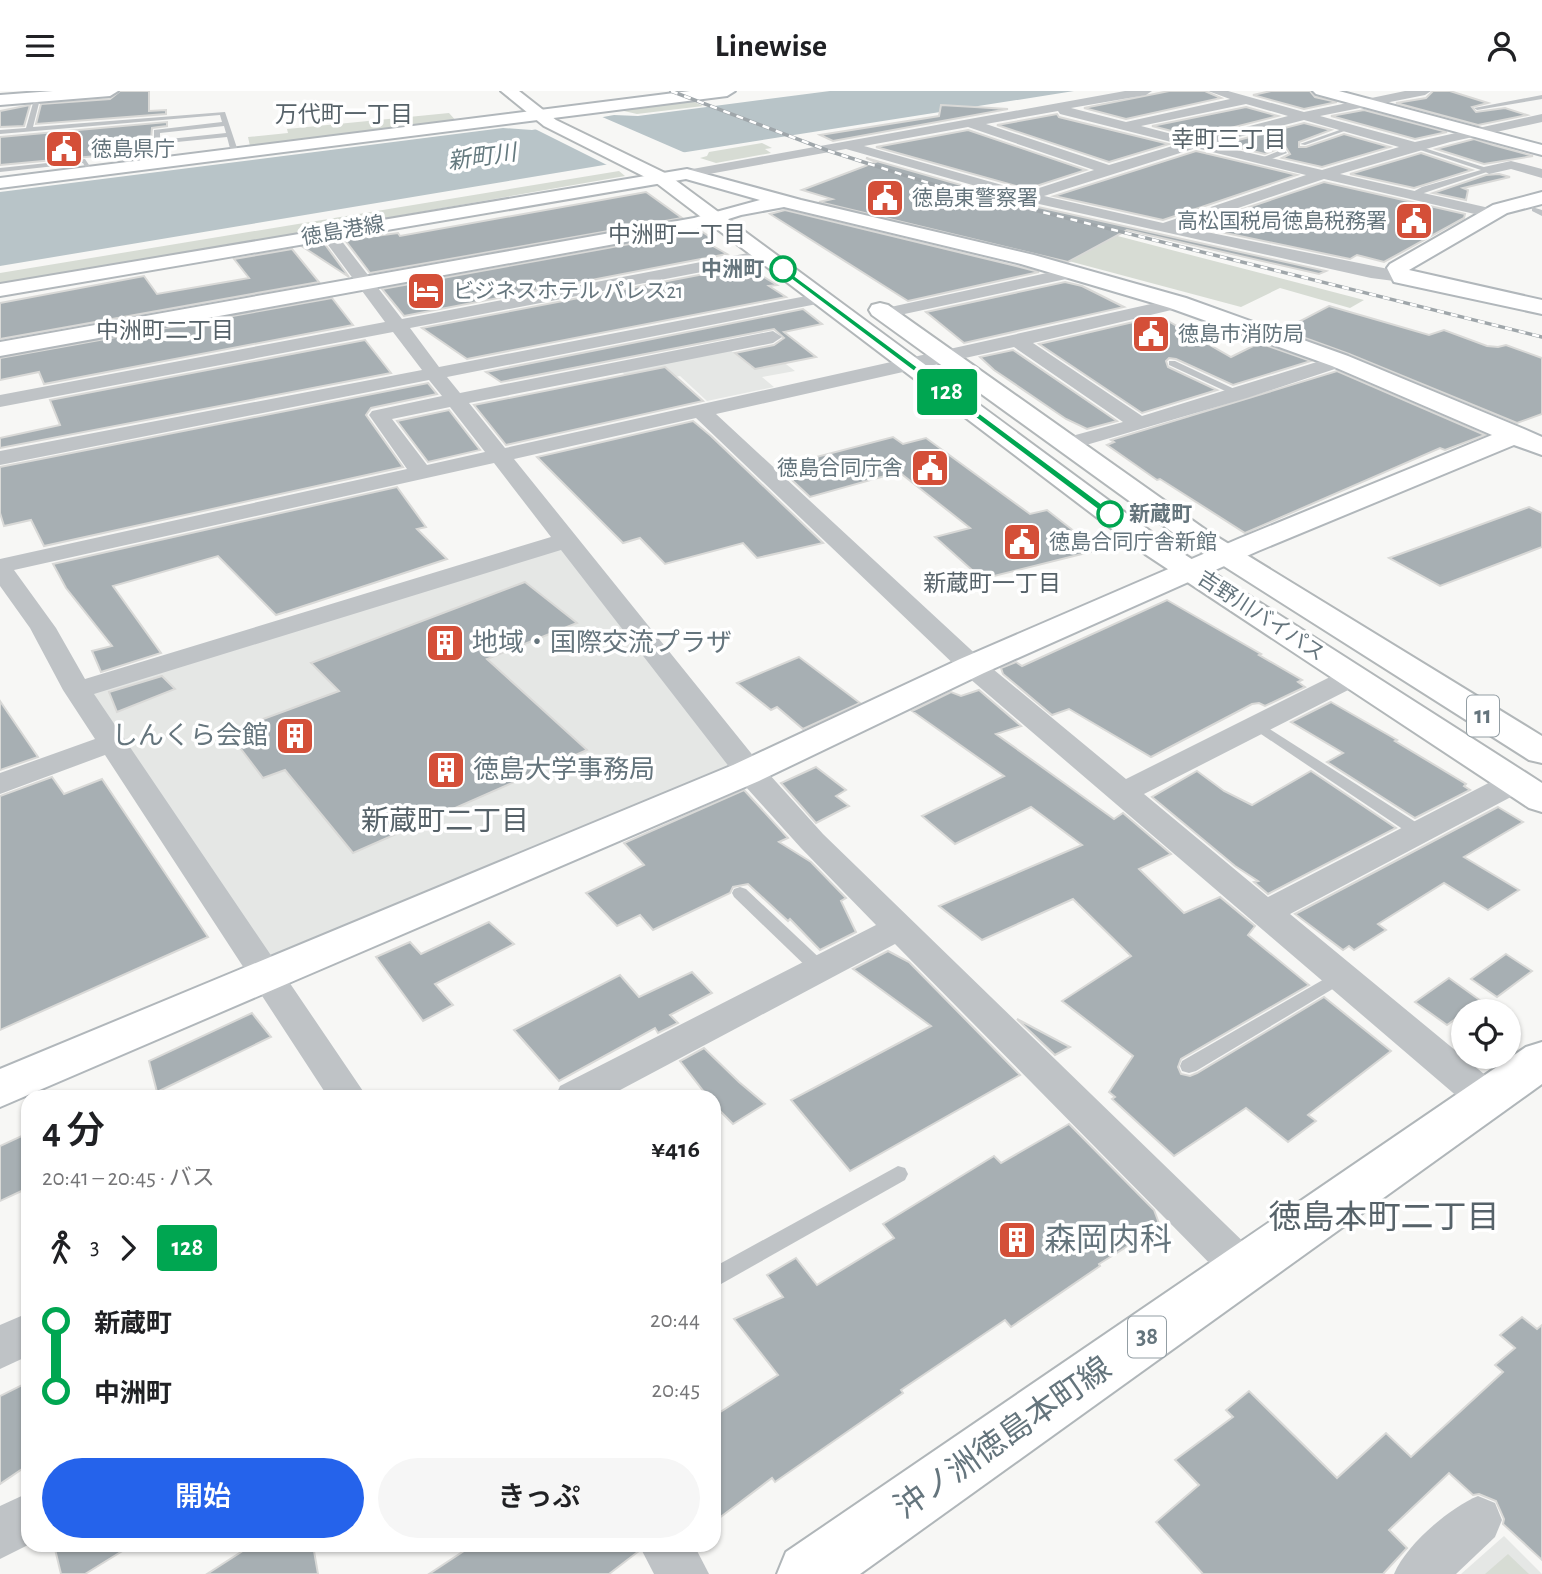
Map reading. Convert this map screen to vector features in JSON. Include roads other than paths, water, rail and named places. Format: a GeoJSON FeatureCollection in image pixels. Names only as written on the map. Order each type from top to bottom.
{"type":"FeatureCollection","features":[{"type":"Feature","properties":{"kind":"main road"},"geometry":{"type":"LineString","coordinates":[[0,100],[108,91]]}},
{"type":"Feature","properties":{"kind":"main road","name":"吉野川バイパス"},"geometry":{"type":"LineString","coordinates":[[509,91],[543,119],[638,165],[726,214],[831,290],[910,364],[1155,548],[1542,800]]}},
{"type":"Feature","properties":{"kind":"main road"},"geometry":{"type":"LineString","coordinates":[[0,183],[88,167],[235,154],[543,119],[581,118],[727,91]]}},
{"type":"Feature","properties":{"kind":"main road"},"geometry":{"type":"LineString","coordinates":[[1328,92],[1542,150]]}},
{"type":"Feature","properties":{"kind":"main road"},"geometry":{"type":"LineString","coordinates":[[549,98],[581,118]]}},
{"type":"Feature","properties":{"kind":"main road","name":"吉野川バイパス"},"geometry":{"type":"LineString","coordinates":[[667,159],[687,174],[764,255],[831,290]]}},
{"type":"Feature","properties":{"kind":"main road"},"geometry":{"type":"LineString","coordinates":[[687,174],[797,205],[1074,272],[1178,303],[1340,361],[1528,441]]}},
{"type":"Feature","properties":{"kind":"main road","name":"徳島港線"},"geometry":{"type":"LineString","coordinates":[[0,290],[687,174]]}},
{"type":"Feature","properties":{"kind":"main road"},"geometry":{"type":"LineString","coordinates":[[0,349],[367,282],[772,203],[797,205]]}},
{"type":"Feature","properties":{"kind":"main road"},"geometry":{"type":"LineString","coordinates":[[1539,205],[1493,213],[1397,268],[1402,277],[1542,307]]}},
{"type":"Feature","properties":{"kind":"main road","name":"吉野川バイパス"},"geometry":{"type":"LineString","coordinates":[[863,297],[1226,555],[1542,752]]}},
{"type":"Feature","properties":{"kind":"main road"},"geometry":{"type":"LineString","coordinates":[[0,1089],[748,771],[972,666],[1226,555],[1528,441]]}},
{"type":"Feature","properties":{"kind":"main road","name":"沖ノ洲徳島本町線"},"geometry":{"type":"LineString","coordinates":[[808,1574],[1542,1060]]}},
{"type":"Feature","properties":{"kind":"street"},"geometry":{"type":"LineString","coordinates":[[687,174],[1146,91]]}},
{"type":"Feature","properties":{"kind":"street"},"geometry":{"type":"LineString","coordinates":[[1214,91],[1416,147]]}},
{"type":"Feature","properties":{"kind":"street"},"geometry":{"type":"LineString","coordinates":[[1029,196],[1107,169],[1197,144],[1363,102],[1425,91]]}},
{"type":"Feature","properties":{"kind":"street"},"geometry":{"type":"LineString","coordinates":[[1125,126],[1246,100]]}},
{"type":"Feature","properties":{"kind":"street"},"geometry":{"type":"LineString","coordinates":[[1056,108],[1322,175],[1493,213]]}},
{"type":"Feature","properties":{"kind":"street"},"geometry":{"type":"LineString","coordinates":[[1166,227],[1322,175],[1470,131],[1542,118]]}},
{"type":"Feature","properties":{"kind":"street"},"geometry":{"type":"LineString","coordinates":[[967,123],[1107,169]]}},
{"type":"Feature","properties":{"kind":"street"},"geometry":{"type":"LineString","coordinates":[[843,144],[922,171],[1371,273],[1402,277]]}},
{"type":"Feature","properties":{"kind":"street"},"geometry":{"type":"LineString","coordinates":[[1489,170],[1511,165],[1542,174]]}},
{"type":"Feature","properties":{"kind":"street"},"geometry":{"type":"LineString","coordinates":[[328,234],[455,400],[502,456],[748,771],[812,841],[1244,1270]]}},
{"type":"Feature","properties":{"kind":"street"},"geometry":{"type":"LineString","coordinates":[[0,401],[764,255]]}},
{"type":"Feature","properties":{"kind":"street"},"geometry":{"type":"LineString","coordinates":[[886,313],[1074,272]]}},
{"type":"Feature","properties":{"kind":"street"},"geometry":{"type":"LineString","coordinates":[[0,458],[434,373],[831,290]]}},
{"type":"Feature","properties":{"kind":"street"},"geometry":{"type":"LineString","coordinates":[[343,1090],[78,690],[43,628],[4,581],[422,474],[1178,303]]}},
{"type":"Feature","properties":{"kind":"street"},"geometry":{"type":"LineString","coordinates":[[422,474],[379,415],[774,337]]}},
{"type":"Feature","properties":{"kind":"street"},"geometry":{"type":"LineString","coordinates":[[1017,341],[1140,424]]}},
{"type":"Feature","properties":{"kind":"street"},"geometry":{"type":"LineString","coordinates":[[1069,444],[1240,394],[1340,361]]}},
{"type":"Feature","properties":{"kind":"street"},"geometry":{"type":"LineString","coordinates":[[702,412],[972,666],[1486,1099]]}},
{"type":"Feature","properties":{"kind":"street"},"geometry":{"type":"LineString","coordinates":[[78,690],[567,540]]}},
{"type":"Feature","properties":{"kind":"street"},"geometry":{"type":"LineString","coordinates":[[1123,793],[1353,676]]}},
{"type":"Feature","properties":{"kind":"street"},"geometry":{"type":"LineString","coordinates":[[0,784],[113,742]]}},
{"type":"Feature","properties":{"kind":"street"},"geometry":{"type":"LineString","coordinates":[[1265,913],[1515,782]]}},
{"type":"Feature","properties":{"kind":"street"},"geometry":{"type":"LineString","coordinates":[[587,1090],[900,927]]}},
{"type":"Feature","properties":{"kind":"street"},"geometry":{"type":"LineString","coordinates":[[0,1348],[21,1337]]}},
{"type":"Feature","properties":{"kind":"street"},"geometry":{"type":"LineString","coordinates":[[1419,1574],[1478,1520]]}},
{"type":"Feature","properties":{"kind":"street"},"geometry":{"type":"LineString","coordinates":[[0,1534],[21,1521]]}},
{"type":"Feature","properties":{"kind":"street"},"geometry":{"type":"LineString","coordinates":[[669,1552],[684,1574]]}},
{"type":"Feature","properties":{"kind":"lane"},"geometry":{"type":"LineString","coordinates":[[1477,108],[1542,97]]}},
{"type":"Feature","properties":{"kind":"lane"},"geometry":{"type":"LineString","coordinates":[[29,130],[36,103]]}},
{"type":"Feature","properties":{"kind":"lane"},"geometry":{"type":"LineString","coordinates":[[0,132],[223,113],[235,154]]}},
{"type":"Feature","properties":{"kind":"lane"},"geometry":{"type":"LineString","coordinates":[[226,124],[156,131],[157,142],[229,135]]}},
{"type":"Feature","properties":{"kind":"lane"},"geometry":{"type":"LineString","coordinates":[[1303,144],[1350,128]]}},
{"type":"Feature","properties":{"kind":"lane"},"geometry":{"type":"LineString","coordinates":[[1416,147],[1489,170]]}},
{"type":"Feature","properties":{"kind":"lane"},"geometry":{"type":"LineString","coordinates":[[1260,160],[1284,151]]}},
{"type":"Feature","properties":{"kind":"lane"},"geometry":{"type":"LineString","coordinates":[[0,170],[88,167]]}},
{"type":"Feature","properties":{"kind":"lane"},"geometry":{"type":"LineString","coordinates":[[1412,196],[1425,189],[1489,170]]}},
{"type":"Feature","properties":{"kind":"lane"},"geometry":{"type":"LineString","coordinates":[[1172,363],[1240,394]]}},
{"type":"Feature","properties":{"kind":"lane"},"geometry":{"type":"LineString","coordinates":[[1257,725],[1419,832]]}},
{"type":"Feature","properties":{"kind":"lane"},"geometry":{"type":"LineString","coordinates":[[740,893],[820,969]]}},
{"type":"Feature","properties":{"kind":"lane"},"geometry":{"type":"LineString","coordinates":[[1189,1066],[1340,976]]}},
{"type":"Feature","properties":{"kind":"lane"},"geometry":{"type":"LineString","coordinates":[[721,1274],[898,1174]]}},
{"type":"Feature","properties":{"kind":"water","name":"新町川"},"geometry":{"type":"Polygon","coordinates":[[[830,91],[1074,91],[604,165],[0,266],[0,192],[503,128],[532,130],[614,115],[638,116],[830,91]]]}},
{"type":"Feature","properties":{"kind":"railway"},"geometry":{"type":"LineString","coordinates":[[671,91],[829,151],[938,186],[1542,337]]}},
{"type":"Feature","properties":{"kind":"place","name":"徳島県庁"},"geometry":{"type":"Point","coordinates":[64,149]}},
{"type":"Feature","properties":{"kind":"place","name":"徳島東警察署"},"geometry":{"type":"Point","coordinates":[885,198]}},
{"type":"Feature","properties":{"kind":"place","name":"高松国税局徳島税務署"},"geometry":{"type":"Point","coordinates":[1414,221]}},
{"type":"Feature","properties":{"kind":"place","name":"中洲町"},"geometry":{"type":"Point","coordinates":[783,269]}},
{"type":"Feature","properties":{"kind":"place","name":"ビジネスホテル パレス21"},"geometry":{"type":"Point","coordinates":[426,291]}},
{"type":"Feature","properties":{"kind":"place","name":"徳島市消防局"},"geometry":{"type":"Point","coordinates":[1151,334]}},
{"type":"Feature","properties":{"kind":"place","name":"徳島合同庁舎"},"geometry":{"type":"Point","coordinates":[930,468]}},
{"type":"Feature","properties":{"kind":"place","name":"新蔵町"},"geometry":{"type":"Point","coordinates":[1110,514]}},
{"type":"Feature","properties":{"kind":"place","name":"徳島合同庁舎新館"},"geometry":{"type":"Point","coordinates":[1022,542]}},
{"type":"Feature","properties":{"kind":"place","name":"地域・国際交流プラザ"},"geometry":{"type":"Point","coordinates":[445,643]}},
{"type":"Feature","properties":{"kind":"place","name":"しんくら会館"},"geometry":{"type":"Point","coordinates":[295,736]}},
{"type":"Feature","properties":{"kind":"place","name":"徳島大学事務局"},"geometry":{"type":"Point","coordinates":[446,770]}},
{"type":"Feature","properties":{"kind":"place","name":"森岡内科"},"geometry":{"type":"Point","coordinates":[1017,1240]}},
{"type":"Feature","properties":{"kind":"district","name":"万代町一丁目"},"geometry":{"type":"Point","coordinates":[344,115]}},
{"type":"Feature","properties":{"kind":"district","name":"幸町三丁目"},"geometry":{"type":"Point","coordinates":[1229,140]}},
{"type":"Feature","properties":{"kind":"district","name":"中洲町一丁目"},"geometry":{"type":"Point","coordinates":[677,235]}},
{"type":"Feature","properties":{"kind":"district","name":"中洲町二丁目"},"geometry":{"type":"Point","coordinates":[165,331]}},
{"type":"Feature","properties":{"kind":"district","name":"新蔵町一丁目"},"geometry":{"type":"Point","coordinates":[992,584]}},
{"type":"Feature","properties":{"kind":"district","name":"新蔵町二丁目"},"geometry":{"type":"Point","coordinates":[445,822]}},
{"type":"Feature","properties":{"kind":"district","name":"徳島本町二丁目"},"geometry":{"type":"Point","coordinates":[1384,1218]}}]}
